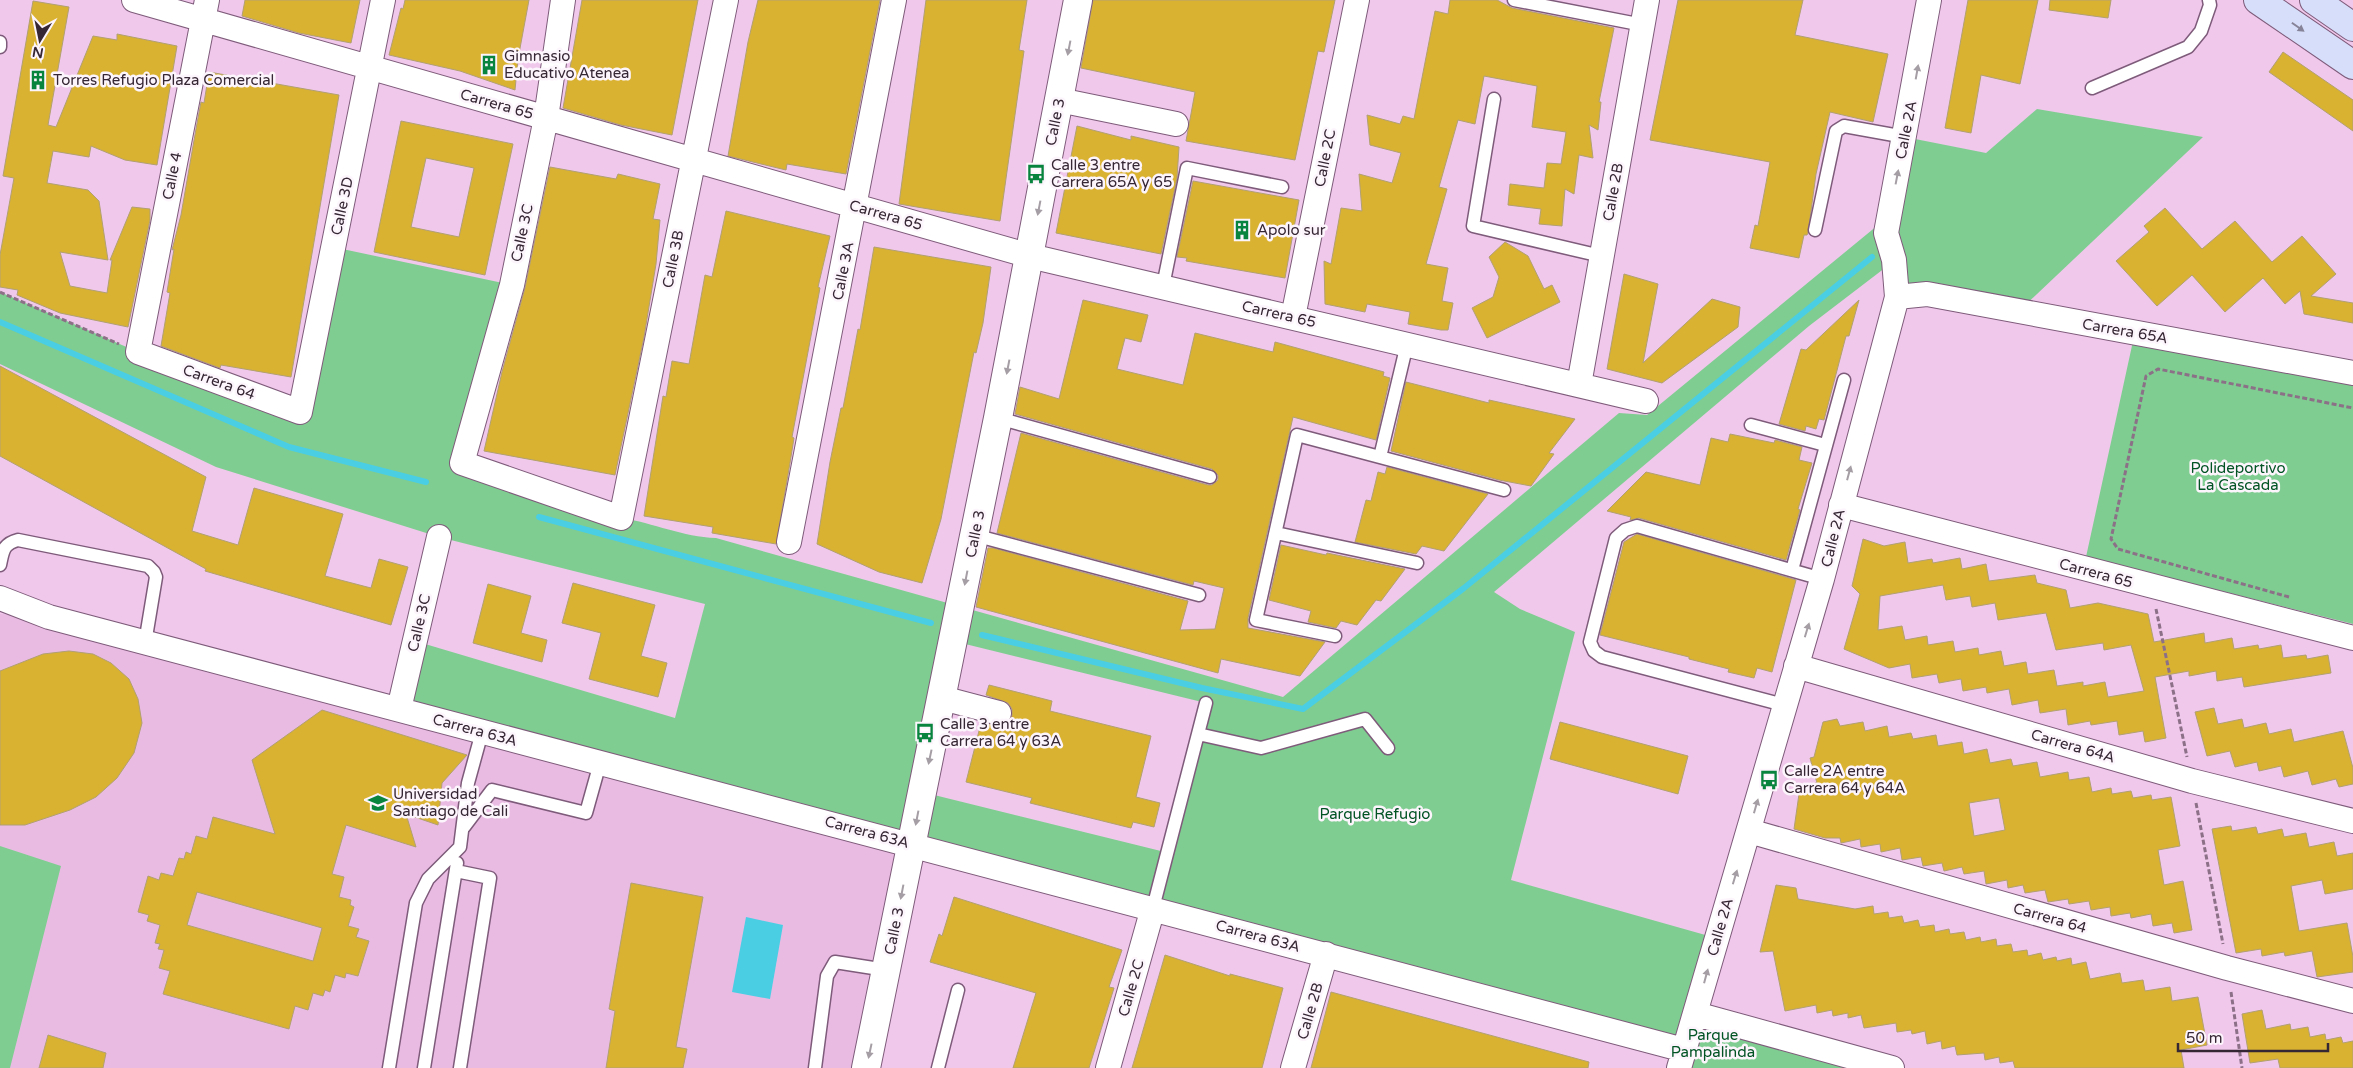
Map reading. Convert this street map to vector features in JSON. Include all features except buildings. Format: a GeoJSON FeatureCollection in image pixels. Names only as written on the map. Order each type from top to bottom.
{"type":"FeatureCollection","features":[{"type":"Feature","properties":{"kind":"main road"},"geometry":{"type":"LineString","coordinates":[[2258,0],[2353,65]]}},
{"type":"Feature","properties":{"kind":"main road"},"geometry":{"type":"LineString","coordinates":[[2314,0],[2353,28]]}},
{"type":"Feature","properties":{"kind":"street","name":"Carrera 65"},"geometry":{"type":"LineString","coordinates":[[134,0],[205,10],[371,68],[1030,256],[1646,401]]}},
{"type":"Feature","properties":{"kind":"street","name":"Calle 3D"},"geometry":{"type":"LineString","coordinates":[[300,412],[371,68],[383,0]]}},
{"type":"Feature","properties":{"kind":"street","name":"Calle 3C"},"geometry":{"type":"LineString","coordinates":[[563,0],[546,118],[512,285],[462,463],[621,518]]}},
{"type":"Feature","properties":{"kind":"street","name":"Calle 3B"},"geometry":{"type":"LineString","coordinates":[[621,518],[726,0]]}},
{"type":"Feature","properties":{"kind":"street","name":"Calle 3A"},"geometry":{"type":"LineString","coordinates":[[789,542],[894,0]]}},
{"type":"Feature","properties":{"kind":"street","name":"Calle 3"},"geometry":{"type":"LineString","coordinates":[[866,1068],[998,418],[1078,0]]}},
{"type":"Feature","properties":{"kind":"street","name":"Calle 2C"},"geometry":{"type":"LineString","coordinates":[[1293,317],[1357,0]]}},
{"type":"Feature","properties":{"kind":"street","name":"Calle 2B"},"geometry":{"type":"LineString","coordinates":[[1579,385],[1647,0]]}},
{"type":"Feature","properties":{"kind":"street","name":"Calle 2A"},"geometry":{"type":"LineString","coordinates":[[1682,1059],[1822,579],[1897,297],[1894,260],[1886,233],[1929,0]]}},
{"type":"Feature","properties":{"kind":"street","name":"Calle 4"},"geometry":{"type":"LineString","coordinates":[[138,352],[205,10]]}},
{"type":"Feature","properties":{"kind":"street"},"geometry":{"type":"LineString","coordinates":[[1059,100],[1176,124]]}},
{"type":"Feature","properties":{"kind":"street","name":"Carrera 65A"},"geometry":{"type":"LineString","coordinates":[[1897,297],[1927,294],[2353,373]]}},
{"type":"Feature","properties":{"kind":"street","name":"Carrera 64"},"geometry":{"type":"LineString","coordinates":[[138,352],[300,412]]}},
{"type":"Feature","properties":{"kind":"street","name":"Carrera 65"},"geometry":{"type":"LineString","coordinates":[[1841,505],[2353,638]]}},
{"type":"Feature","properties":{"kind":"street","name":"Calle 3C"},"geometry":{"type":"LineString","coordinates":[[399,709],[439,537]]}},
{"type":"Feature","properties":{"kind":"street","name":"Carrera 63A"},"geometry":{"type":"LineString","coordinates":[[0,598],[49,617],[1326,954],[1682,1059]]}},
{"type":"Feature","properties":{"kind":"street","name":"Carrera 63A"},"geometry":{"type":"LineString","coordinates":[[0,614],[49,617]]}},
{"type":"Feature","properties":{"kind":"street","name":"Carrera 64A"},"geometry":{"type":"LineString","coordinates":[[1796,666],[2192,781],[2353,821]]}},
{"type":"Feature","properties":{"kind":"street"},"geometry":{"type":"LineString","coordinates":[[942,698],[1000,713]]}},
{"type":"Feature","properties":{"kind":"street","name":"Carrera 64"},"geometry":{"type":"LineString","coordinates":[[1748,831],[2353,1002]]}},
{"type":"Feature","properties":{"kind":"street","name":"Calle 2C"},"geometry":{"type":"LineString","coordinates":[[1108,1068],[1154,908]]}},
{"type":"Feature","properties":{"kind":"street","name":"Calle 2B"},"geometry":{"type":"LineString","coordinates":[[1293,1068],[1326,954]]}},
{"type":"Feature","properties":{"kind":"street"},"geometry":{"type":"LineString","coordinates":[[1696,1014],[1892,1068]]}},
{"type":"Feature","properties":{"kind":"lane"},"geometry":{"type":"LineString","coordinates":[[1514,0],[1643,24]]}},
{"type":"Feature","properties":{"kind":"lane"},"geometry":{"type":"LineString","coordinates":[[2092,88],[2188,47],[2201,31],[2210,5],[2209,0]]}},
{"type":"Feature","properties":{"kind":"lane"},"geometry":{"type":"LineString","coordinates":[[0,42],[0,47]]}},
{"type":"Feature","properties":{"kind":"lane"},"geometry":{"type":"LineString","coordinates":[[1494,99],[1473,226],[1601,256]]}},
{"type":"Feature","properties":{"kind":"lane"},"geometry":{"type":"LineString","coordinates":[[1815,230],[1836,131],[1844,126],[1905,137]]}},
{"type":"Feature","properties":{"kind":"lane"},"geometry":{"type":"LineString","coordinates":[[1163,286],[1186,168],[1282,187]]}},
{"type":"Feature","properties":{"kind":"lane"},"geometry":{"type":"LineString","coordinates":[[1380,457],[1407,344]]}},
{"type":"Feature","properties":{"kind":"lane"},"geometry":{"type":"LineString","coordinates":[[1792,570],[1844,380]]}},
{"type":"Feature","properties":{"kind":"lane"},"geometry":{"type":"LineString","coordinates":[[998,418],[1210,477]]}},
{"type":"Feature","properties":{"kind":"lane"},"geometry":{"type":"LineString","coordinates":[[1751,425],[1825,444]]}},
{"type":"Feature","properties":{"kind":"lane"},"geometry":{"type":"LineString","coordinates":[[1335,636],[1256,620],[1297,435],[1504,490]]}},
{"type":"Feature","properties":{"kind":"lane"},"geometry":{"type":"LineString","coordinates":[[1784,705],[1602,657],[1594,651],[1590,642],[1616,538],[1625,530],[1637,526],[1822,579]]}},
{"type":"Feature","properties":{"kind":"lane"},"geometry":{"type":"LineString","coordinates":[[1276,533],[1417,564]]}},
{"type":"Feature","properties":{"kind":"lane"},"geometry":{"type":"LineString","coordinates":[[974,535],[1199,594]]}},
{"type":"Feature","properties":{"kind":"lane"},"geometry":{"type":"LineString","coordinates":[[0,565],[4,548],[8,543],[18,540],[148,566],[156,577],[145,642]]}},
{"type":"Feature","properties":{"kind":"lane"},"geometry":{"type":"LineString","coordinates":[[1154,908],[1206,703]]}},
{"type":"Feature","properties":{"kind":"lane"},"geometry":{"type":"LineString","coordinates":[[1198,734],[1262,748],[1365,719],[1388,748]]}},
{"type":"Feature","properties":{"kind":"lane"},"geometry":{"type":"LineString","coordinates":[[424,1068],[464,827],[468,783],[482,732]]}},
{"type":"Feature","properties":{"kind":"lane"},"geometry":{"type":"LineString","coordinates":[[464,827],[492,790],[586,813],[600,763]]}},
{"type":"Feature","properties":{"kind":"lane"},"geometry":{"type":"LineString","coordinates":[[389,1068],[416,903],[428,879],[460,847]]}},
{"type":"Feature","properties":{"kind":"lane"},"geometry":{"type":"LineString","coordinates":[[456,871],[490,878],[460,1068]]}},
{"type":"Feature","properties":{"kind":"lane"},"geometry":{"type":"LineString","coordinates":[[815,1068],[827,976],[835,962],[886,970]]}},
{"type":"Feature","properties":{"kind":"lane"},"geometry":{"type":"LineString","coordinates":[[938,1068],[958,990]]}},
{"type":"Feature","properties":{"kind":"path"},"geometry":{"type":"LineString","coordinates":[[0,292],[138,352]]}},
{"type":"Feature","properties":{"kind":"path"},"geometry":{"type":"LineString","coordinates":[[2296,599],[2118,549],[2113,545],[2111,539],[2146,376],[2158,369],[2353,408]]}},
{"type":"Feature","properties":{"kind":"path"},"geometry":{"type":"LineString","coordinates":[[2152,587],[2228,968],[2242,1068]]}},
{"type":"Feature","properties":{"kind":"shaded area","name":"Universidad Santiago de Cali"},"geometry":{"type":"Polygon","coordinates":[[[0,614],[49,617],[912,844],[866,1068],[0,1068],[0,614]]]}},
{"type":"Feature","properties":{"kind":"green space","name":"Parque Refugio"},"geometry":{"type":"Polygon","coordinates":[[[2037,109],[2203,137],[2019,311],[1897,297],[1894,261],[1809,326],[1494,592],[1520,609],[1575,632],[1511,880],[1716,938],[1696,1014],[1892,1068],[1679,1068],[1684,1050],[399,709],[415,641],[675,718],[705,604],[439,537],[216,467],[0,364],[0,292],[138,352],[300,412],[333,247],[512,285],[462,462],[621,518],[680,533],[716,538],[1283,697],[1619,413],[1647,415],[1889,216],[1905,137],[1986,153],[2037,109]],[[953,641],[922,792],[1169,853],[1206,703],[953,641]]]}},
{"type":"Feature","properties":{"kind":"green space","name":"Polideportivo La Cascada"},"geometry":{"type":"Polygon","coordinates":[[[2133,341],[2353,382],[2353,624],[2086,557],[2133,341]]]}},
{"type":"Feature","properties":{"kind":"green space"},"geometry":{"type":"Polygon","coordinates":[[[0,846],[61,866],[10,1068],[0,1068],[0,846]]]}},
{"type":"Feature","properties":{"kind":"water"},"geometry":{"type":"Polygon","coordinates":[[[746,917],[783,925],[770,999],[732,992],[746,917]]]}},
{"type":"Feature","properties":{"kind":"waterway"},"geometry":{"type":"LineString","coordinates":[[982,635],[1202,688],[1303,709],[1464,588],[1872,257]]}},
{"type":"Feature","properties":{"kind":"waterway"},"geometry":{"type":"LineString","coordinates":[[0,322],[289,447],[426,482]]}},
{"type":"Feature","properties":{"kind":"waterway"},"geometry":{"type":"LineString","coordinates":[[539,517],[931,623]]}},
{"type":"Feature","properties":{"kind":"place","name":"Gimnasio Educativo Atenea"},"geometry":{"type":"Point","coordinates":[489,65]}},
{"type":"Feature","properties":{"kind":"place","name":"Torres Refugio Plaza Comercial"},"geometry":{"type":"Point","coordinates":[38,80]}},
{"type":"Feature","properties":{"kind":"place","name":"Calle 3 entre Carrera 65A y 65"},"geometry":{"type":"Point","coordinates":[1036,174]}},
{"type":"Feature","properties":{"kind":"place","name":"Apolo sur"},"geometry":{"type":"Point","coordinates":[1242,230]}},
{"type":"Feature","properties":{"kind":"place","name":"Calle 3 entre Carrera 64 y 63A"},"geometry":{"type":"Point","coordinates":[925,733]}},
{"type":"Feature","properties":{"kind":"place","name":"Calle 2A entre Carrera 64 y 64A"},"geometry":{"type":"Point","coordinates":[1769,780]}},
{"type":"Feature","properties":{"kind":"place","name":"Universidad Santiago de Cali"},"geometry":{"type":"Point","coordinates":[378,803]}},
{"type":"Feature","properties":{"kind":"park label","name":"Parque Pampalinda"},"geometry":{"type":"Point","coordinates":[1713,1044]}}]}
